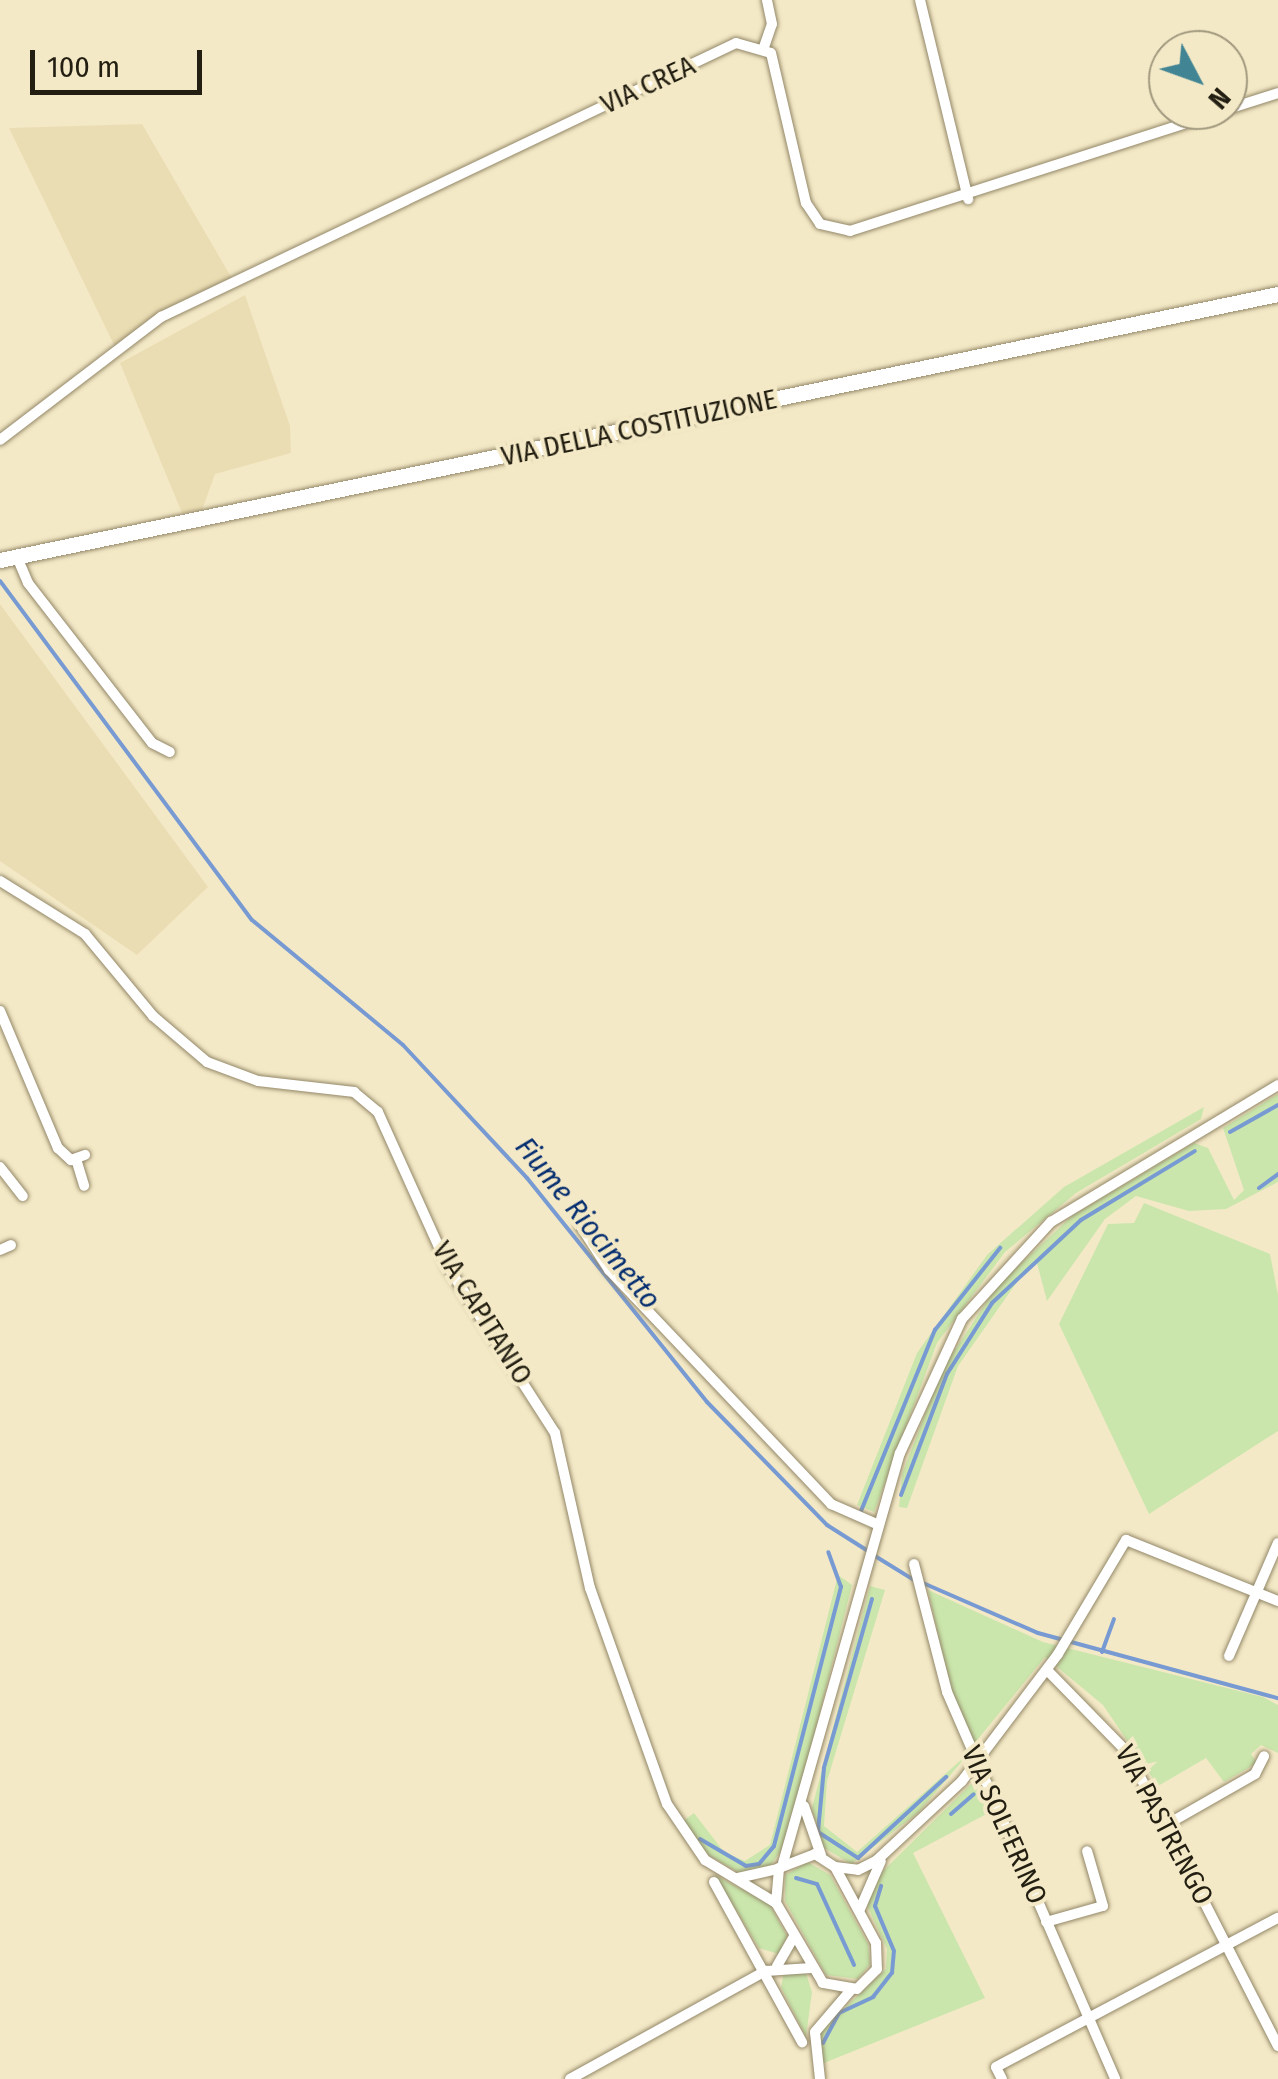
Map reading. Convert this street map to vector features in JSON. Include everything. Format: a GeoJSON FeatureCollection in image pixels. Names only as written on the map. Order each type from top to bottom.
{"type":"FeatureCollection","features":[{"type":"Feature","properties":{"kind":"main road","name":"VIA DELLA COSTITUZIONE"},"geometry":{"type":"LineString","coordinates":[[6,556],[1278,294]]}},
{"type":"Feature","properties":{"kind":"street"},"geometry":{"type":"LineString","coordinates":[[767,0],[772,24],[764,47],[780,77],[806,202],[820,224],[870,229],[1169,130]]}},
{"type":"Feature","properties":{"kind":"street"},"geometry":{"type":"LineString","coordinates":[[920,0],[968,199]]}},
{"type":"Feature","properties":{"kind":"street","name":"VIA CREA"},"geometry":{"type":"LineString","coordinates":[[0,440],[161,317],[721,50],[750,41],[764,47]]}},
{"type":"Feature","properties":{"kind":"street"},"geometry":{"type":"LineString","coordinates":[[1248,103],[1278,92]]}},
{"type":"Feature","properties":{"kind":"street"},"geometry":{"type":"LineString","coordinates":[[6,556],[152,743],[170,752]]}},
{"type":"Feature","properties":{"kind":"street","name":"VIA CAPITANIO"},"geometry":{"type":"LineString","coordinates":[[0,881],[85,934],[153,1016],[207,1062],[242,1077],[354,1092],[378,1112],[448,1267],[555,1433],[590,1588],[667,1804],[693,1847],[732,1877],[776,1903]]}},
{"type":"Feature","properties":{"kind":"street"},"geometry":{"type":"LineString","coordinates":[[0,1011],[58,1148],[80,1157],[84,1186]]}},
{"type":"Feature","properties":{"kind":"street"},"geometry":{"type":"LineString","coordinates":[[850,1991],[830,1988],[812,1968],[776,1903],[781,1866],[874,1540],[924,1388],[996,1275],[1082,1199],[1278,1085]]}},
{"type":"Feature","properties":{"kind":"street"},"geometry":{"type":"LineString","coordinates":[[0,1168],[23,1196]]}},
{"type":"Feature","properties":{"kind":"street"},"geometry":{"type":"LineString","coordinates":[[580,1224],[609,1270],[831,1504],[879,1525]]}},
{"type":"Feature","properties":{"kind":"street"},"geometry":{"type":"LineString","coordinates":[[860,1912],[866,1886],[888,1852],[976,1764],[1047,1670],[1122,1547],[1135,1538],[1278,1601]]}},
{"type":"Feature","properties":{"kind":"street"},"geometry":{"type":"LineString","coordinates":[[1229,1656],[1278,1543]]}},
{"type":"Feature","properties":{"kind":"street","name":"VIA SOLFERINO"},"geometry":{"type":"LineString","coordinates":[[914,1564],[976,1764],[1115,2079]]}},
{"type":"Feature","properties":{"kind":"street","name":"VIA PASTRENGO"},"geometry":{"type":"LineString","coordinates":[[1047,1670],[1118,1738],[1273,2026],[1278,2046]]}},
{"type":"Feature","properties":{"kind":"street"},"geometry":{"type":"LineString","coordinates":[[1166,1825],[1255,1774],[1264,1756]]}},
{"type":"Feature","properties":{"kind":"street"},"geometry":{"type":"LineString","coordinates":[[804,1795],[808,1835],[835,1867],[860,1912],[879,1961],[869,1981],[850,1991],[817,2024],[812,2059],[820,2079]]}},
{"type":"Feature","properties":{"kind":"street"},"geometry":{"type":"LineString","coordinates":[[1046,1922],[1104,1906],[1087,1851]]}},
{"type":"Feature","properties":{"kind":"street"},"geometry":{"type":"LineString","coordinates":[[835,1867],[858,1870],[888,1852]]}},
{"type":"Feature","properties":{"kind":"street"},"geometry":{"type":"LineString","coordinates":[[732,1877],[781,1866],[801,1854],[823,1857]]}},
{"type":"Feature","properties":{"kind":"street"},"geometry":{"type":"LineString","coordinates":[[714,1882],[772,1969],[802,2042]]}},
{"type":"Feature","properties":{"kind":"street"},"geometry":{"type":"LineString","coordinates":[[1002,2079],[996,2068],[1278,1918]]}},
{"type":"Feature","properties":{"kind":"street"},"geometry":{"type":"LineString","coordinates":[[772,1969],[794,1936]]}},
{"type":"Feature","properties":{"kind":"street"},"geometry":{"type":"LineString","coordinates":[[570,2079],[772,1969],[812,1968]]}},
{"type":"Feature","properties":{"kind":"shaded area"},"geometry":{"type":"Polygon","coordinates":[[[142,124],[234,282],[115,347],[9,128],[142,124]]]}},
{"type":"Feature","properties":{"kind":"shaded area"},"geometry":{"type":"Polygon","coordinates":[[[245,295],[290,426],[291,453],[215,474],[202,510],[182,513],[120,363],[245,295]]]}},
{"type":"Feature","properties":{"kind":"shaded area"},"geometry":{"type":"Polygon","coordinates":[[[0,604],[208,887],[137,955],[0,861],[0,604]]]}},
{"type":"Feature","properties":{"kind":"green space"},"geometry":{"type":"Polygon","coordinates":[[[1278,1094],[1278,1182],[1226,1209],[1189,1211],[1136,1196],[1105,1219],[1047,1301],[1037,1263],[1019,1279],[958,1366],[907,1508],[899,1507],[902,1474],[943,1368],[997,1286],[1072,1216],[1194,1143],[1208,1148],[1234,1200],[1244,1190],[1223,1128],[1278,1094]]]}},
{"type":"Feature","properties":{"kind":"green space"},"geometry":{"type":"Polygon","coordinates":[[[1204,1107],[1201,1119],[1076,1193],[1005,1252],[937,1343],[874,1512],[857,1505],[917,1353],[987,1255],[1064,1187],[1204,1107]]]}},
{"type":"Feature","properties":{"kind":"green space"},"geometry":{"type":"Polygon","coordinates":[[[1144,1203],[1270,1254],[1278,1295],[1278,1431],[1149,1514],[1059,1324],[1108,1224],[1134,1223],[1144,1203]]]}},
{"type":"Feature","properties":{"kind":"green space"},"geometry":{"type":"Polygon","coordinates":[[[838,1575],[852,1585],[787,1842],[768,1869],[738,1872],[710,1856],[682,1822],[694,1813],[724,1852],[745,1861],[770,1845],[838,1575]]]}},
{"type":"Feature","properties":{"kind":"green space"},"geometry":{"type":"Polygon","coordinates":[[[870,1586],[885,1590],[827,1781],[824,1826],[857,1852],[970,1752],[918,1813],[851,1864],[823,1847],[812,1808],[870,1586]]]}},
{"type":"Feature","properties":{"kind":"green space"},"geometry":{"type":"Polygon","coordinates":[[[928,1590],[1043,1642],[1263,1697],[1278,1705],[1278,1753],[1261,1745],[1251,1754],[1257,1763],[1224,1782],[1206,1758],[1158,1786],[1103,1705],[1045,1657],[974,1744],[954,1704],[928,1590]]]}},
{"type":"Feature","properties":{"kind":"green space"},"geometry":{"type":"Polygon","coordinates":[[[972,1783],[985,1786],[996,1809],[913,1853],[985,1998],[819,2065],[819,2032],[886,1969],[887,1949],[866,1903],[881,1873],[972,1783]]]}},
{"type":"Feature","properties":{"kind":"green space"},"geometry":{"type":"Polygon","coordinates":[[[808,1862],[830,1875],[868,1944],[870,1964],[858,1979],[826,1975],[785,1901],[785,1875],[808,1862]]]}},
{"type":"Feature","properties":{"kind":"green space"},"geometry":{"type":"Polygon","coordinates":[[[715,1875],[769,1904],[787,1936],[779,1954],[759,1948],[715,1875]]]}},
{"type":"Feature","properties":{"kind":"green space"},"geometry":{"type":"Polygon","coordinates":[[[805,1970],[812,1992],[806,2037],[781,1987],[784,1973],[805,1970]]]}},
{"type":"Feature","properties":{"kind":"waterway","name":"Fiume Riocimetto"},"geometry":{"type":"LineString","coordinates":[[0,581],[252,920],[403,1045],[527,1178],[707,1402],[827,1525],[868,1551]]}},
{"type":"Feature","properties":{"kind":"waterway"},"geometry":{"type":"LineString","coordinates":[[1230,1132],[1278,1105]]}},
{"type":"Feature","properties":{"kind":"waterway"},"geometry":{"type":"LineString","coordinates":[[901,1495],[947,1374],[992,1303],[1081,1220],[1195,1151]]}},
{"type":"Feature","properties":{"kind":"waterway"},"geometry":{"type":"LineString","coordinates":[[1259,1188],[1278,1174]]}},
{"type":"Feature","properties":{"kind":"waterway"},"geometry":{"type":"LineString","coordinates":[[861,1511],[935,1330],[1000,1248]]}},
{"type":"Feature","properties":{"kind":"waterway"},"geometry":{"type":"LineString","coordinates":[[700,1839],[746,1866],[759,1864],[774,1846],[841,1587],[828,1552]]}},
{"type":"Feature","properties":{"kind":"waterway","name":"Fiume Riocimetto"},"geometry":{"type":"LineString","coordinates":[[875,1556],[914,1580]]}},
{"type":"Feature","properties":{"kind":"waterway","name":"Fiume Riocimetto"},"geometry":{"type":"LineString","coordinates":[[923,1583],[1038,1633],[1278,1698]]}},
{"type":"Feature","properties":{"kind":"waterway"},"geometry":{"type":"LineString","coordinates":[[872,1599],[824,1768],[818,1832],[858,1858],[946,1777]]}},
{"type":"Feature","properties":{"kind":"waterway"},"geometry":{"type":"LineString","coordinates":[[1102,1652],[1114,1619]]}},
{"type":"Feature","properties":{"kind":"waterway"},"geometry":{"type":"LineString","coordinates":[[951,1814],[974,1794]]}},
{"type":"Feature","properties":{"kind":"waterway"},"geometry":{"type":"LineString","coordinates":[[796,1878],[817,1884],[854,1965]]}},
{"type":"Feature","properties":{"kind":"waterway"},"geometry":{"type":"LineString","coordinates":[[823,2043],[839,2013],[873,1997],[892,1973],[894,1951],[875,1906],[881,1886]]}}]}
